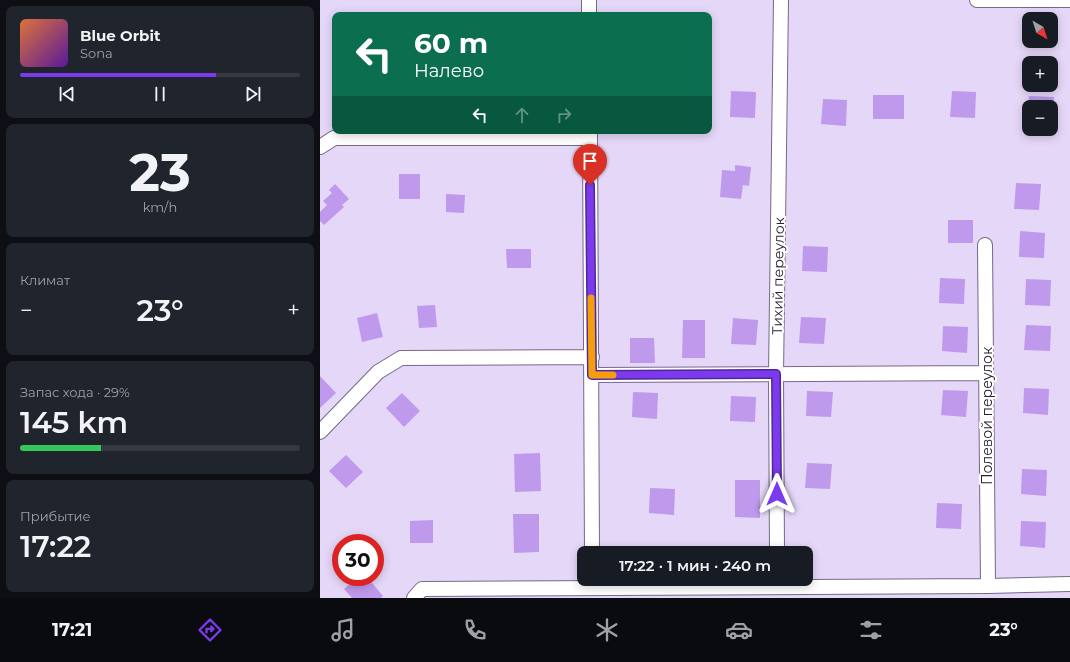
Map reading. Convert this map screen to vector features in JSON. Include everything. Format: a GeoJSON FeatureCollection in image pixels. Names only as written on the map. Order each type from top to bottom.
{"type":"FeatureCollection","features":[{"type":"Feature","properties":{"kind":"street"},"geometry":{"type":"LineString","coordinates":[[589,0],[589,12]]}},
{"type":"Feature","properties":{"kind":"street","name":"Тихий переулок"},"geometry":{"type":"LineString","coordinates":[[777,546],[776,374],[781,0]]}},
{"type":"Feature","properties":{"kind":"street"},"geometry":{"type":"LineString","coordinates":[[977,0],[1070,0]]}},
{"type":"Feature","properties":{"kind":"street"},"geometry":{"type":"LineString","coordinates":[[320,147],[334,138],[590,135],[592,546]]}},
{"type":"Feature","properties":{"kind":"street","name":"Полевой переулок"},"geometry":{"type":"LineString","coordinates":[[985,245],[988,586]]}},
{"type":"Feature","properties":{"kind":"street"},"geometry":{"type":"LineString","coordinates":[[320,432],[378,372],[401,358],[592,357]]}},
{"type":"Feature","properties":{"kind":"street"},"geometry":{"type":"LineString","coordinates":[[592,375],[986,373]]}},
{"type":"Feature","properties":{"kind":"street"},"geometry":{"type":"LineString","coordinates":[[813,586],[895,592],[988,586],[1070,584]]}},
{"type":"Feature","properties":{"kind":"street"},"geometry":{"type":"LineString","coordinates":[[414,598],[422,589],[666,586]]}},
{"type":"Feature","properties":{"kind":"building"},"geometry":{"type":"Polygon","coordinates":[[[731,91],[756,92],[755,118],[730,117],[731,91]]]}},
{"type":"Feature","properties":{"kind":"building"},"geometry":{"type":"Polygon","coordinates":[[[952,91],[976,92],[975,118],[950,117],[952,91]]]}},
{"type":"Feature","properties":{"kind":"building"},"geometry":{"type":"Polygon","coordinates":[[[873,95],[904,95],[904,119],[873,119],[873,95]]]}},
{"type":"Feature","properties":{"kind":"building"},"geometry":{"type":"Polygon","coordinates":[[[1029,96],[1054,97],[1054,100],[1029,100],[1029,96]]]}},
{"type":"Feature","properties":{"kind":"building"},"geometry":{"type":"Polygon","coordinates":[[[823,99],[847,100],[846,126],[821,124],[823,99]]]}},
{"type":"Feature","properties":{"kind":"building"},"geometry":{"type":"Polygon","coordinates":[[[735,165],[751,167],[749,186],[743,185],[741,199],[720,197],[722,170],[735,171],[735,165]]]}},
{"type":"Feature","properties":{"kind":"building"},"geometry":{"type":"Polygon","coordinates":[[[399,174],[420,174],[420,199],[399,199],[399,174]]]}},
{"type":"Feature","properties":{"kind":"building"},"geometry":{"type":"Polygon","coordinates":[[[1016,183],[1041,184],[1039,210],[1014,209],[1016,183]]]}},
{"type":"Feature","properties":{"kind":"building"},"geometry":{"type":"Polygon","coordinates":[[[335,184],[349,199],[342,205],[344,207],[324,225],[320,221],[320,212],[327,205],[323,201],[332,193],[329,190],[335,184]]]}},
{"type":"Feature","properties":{"kind":"building"},"geometry":{"type":"Polygon","coordinates":[[[446,194],[465,195],[464,213],[446,212],[446,194]]]}},
{"type":"Feature","properties":{"kind":"building"},"geometry":{"type":"Polygon","coordinates":[[[948,220],[973,220],[973,243],[948,243],[948,220]]]}},
{"type":"Feature","properties":{"kind":"building"},"geometry":{"type":"Polygon","coordinates":[[[1020,231],[1045,233],[1044,258],[1019,257],[1020,231]]]}},
{"type":"Feature","properties":{"kind":"building"},"geometry":{"type":"Polygon","coordinates":[[[803,246],[828,247],[827,272],[802,271],[803,246]]]}},
{"type":"Feature","properties":{"kind":"building"},"geometry":{"type":"Polygon","coordinates":[[[506,249],[531,249],[531,268],[507,268],[506,249]]]}},
{"type":"Feature","properties":{"kind":"building"},"geometry":{"type":"Polygon","coordinates":[[[940,278],[965,279],[964,304],[939,303],[940,278]]]}},
{"type":"Feature","properties":{"kind":"building"},"geometry":{"type":"Polygon","coordinates":[[[1026,279],[1051,280],[1050,306],[1025,305],[1026,279]]]}},
{"type":"Feature","properties":{"kind":"building"},"geometry":{"type":"Polygon","coordinates":[[[435,305],[437,327],[419,328],[417,306],[435,305]]]}},
{"type":"Feature","properties":{"kind":"building"},"geometry":{"type":"Polygon","coordinates":[[[377,313],[383,337],[362,342],[357,318],[377,313]]]}},
{"type":"Feature","properties":{"kind":"building"},"geometry":{"type":"Polygon","coordinates":[[[801,317],[826,318],[824,344],[799,343],[801,317]]]}},
{"type":"Feature","properties":{"kind":"building"},"geometry":{"type":"Polygon","coordinates":[[[733,318],[758,320],[756,345],[731,344],[733,318]]]}},
{"type":"Feature","properties":{"kind":"building"},"geometry":{"type":"Polygon","coordinates":[[[683,320],[705,320],[705,358],[682,358],[683,320]]]}},
{"type":"Feature","properties":{"kind":"building"},"geometry":{"type":"Polygon","coordinates":[[[1026,325],[1051,326],[1050,351],[1024,350],[1026,325]]]}},
{"type":"Feature","properties":{"kind":"building"},"geometry":{"type":"Polygon","coordinates":[[[943,326],[968,327],[967,353],[942,351],[943,326]]]}},
{"type":"Feature","properties":{"kind":"building"},"geometry":{"type":"Polygon","coordinates":[[[630,338],[654,338],[655,363],[630,363],[630,338]]]}},
{"type":"Feature","properties":{"kind":"building"},"geometry":{"type":"Polygon","coordinates":[[[320,376],[336,393],[320,408],[320,376]]]}},
{"type":"Feature","properties":{"kind":"building"},"geometry":{"type":"Polygon","coordinates":[[[1024,388],[1049,389],[1048,415],[1023,413],[1024,388]]]}},
{"type":"Feature","properties":{"kind":"building"},"geometry":{"type":"Polygon","coordinates":[[[943,390],[968,391],[966,417],[941,415],[943,390]]]}},
{"type":"Feature","properties":{"kind":"building"},"geometry":{"type":"Polygon","coordinates":[[[807,391],[833,392],[831,417],[806,416],[807,391]]]}},
{"type":"Feature","properties":{"kind":"building"},"geometry":{"type":"Polygon","coordinates":[[[633,392],[658,393],[657,419],[632,417],[633,392]]]}},
{"type":"Feature","properties":{"kind":"building"},"geometry":{"type":"Polygon","coordinates":[[[402,393],[420,411],[404,427],[386,408],[402,393]]]}},
{"type":"Feature","properties":{"kind":"building"},"geometry":{"type":"Polygon","coordinates":[[[731,396],[756,397],[755,422],[730,421],[731,396]]]}},
{"type":"Feature","properties":{"kind":"building"},"geometry":{"type":"Polygon","coordinates":[[[540,453],[541,491],[515,492],[514,454],[540,453]]]}},
{"type":"Feature","properties":{"kind":"building"},"geometry":{"type":"Polygon","coordinates":[[[346,455],[363,472],[346,488],[329,471],[346,455]]]}},
{"type":"Feature","properties":{"kind":"building"},"geometry":{"type":"Polygon","coordinates":[[[807,463],[832,464],[830,489],[805,488],[807,463]]]}},
{"type":"Feature","properties":{"kind":"building"},"geometry":{"type":"Polygon","coordinates":[[[1022,469],[1047,470],[1046,496],[1021,494],[1022,469]]]}},
{"type":"Feature","properties":{"kind":"building"},"geometry":{"type":"Polygon","coordinates":[[[735,480],[760,480],[760,518],[735,517],[735,480]]]}},
{"type":"Feature","properties":{"kind":"building"},"geometry":{"type":"Polygon","coordinates":[[[650,488],[675,489],[674,515],[649,513],[650,488]]]}},
{"type":"Feature","properties":{"kind":"building"},"geometry":{"type":"Polygon","coordinates":[[[937,503],[962,504],[961,529],[936,528],[937,503]]]}},
{"type":"Feature","properties":{"kind":"building"},"geometry":{"type":"Polygon","coordinates":[[[513,514],[539,514],[539,552],[514,553],[513,514]]]}},
{"type":"Feature","properties":{"kind":"building"},"geometry":{"type":"Polygon","coordinates":[[[433,520],[433,543],[410,543],[410,521],[433,520]]]}},
{"type":"Feature","properties":{"kind":"building"},"geometry":{"type":"Polygon","coordinates":[[[1021,521],[1046,522],[1045,548],[1020,546],[1021,521]]]}},
{"type":"Feature","properties":{"kind":"building"},"geometry":{"type":"Polygon","coordinates":[[[348,586],[375,586],[383,596],[381,598],[352,598],[344,589],[348,586]]]}},
{"type":"Feature","properties":{"kind":"slow traffic"},"geometry":{"type":"LineString","coordinates":[[591,298],[592,375],[613,375]]}},
{"type":"Feature","properties":{"kind":"route"},"geometry":{"type":"LineString","coordinates":[[590,185],[592,375],[776,374],[777,494]]}}]}
